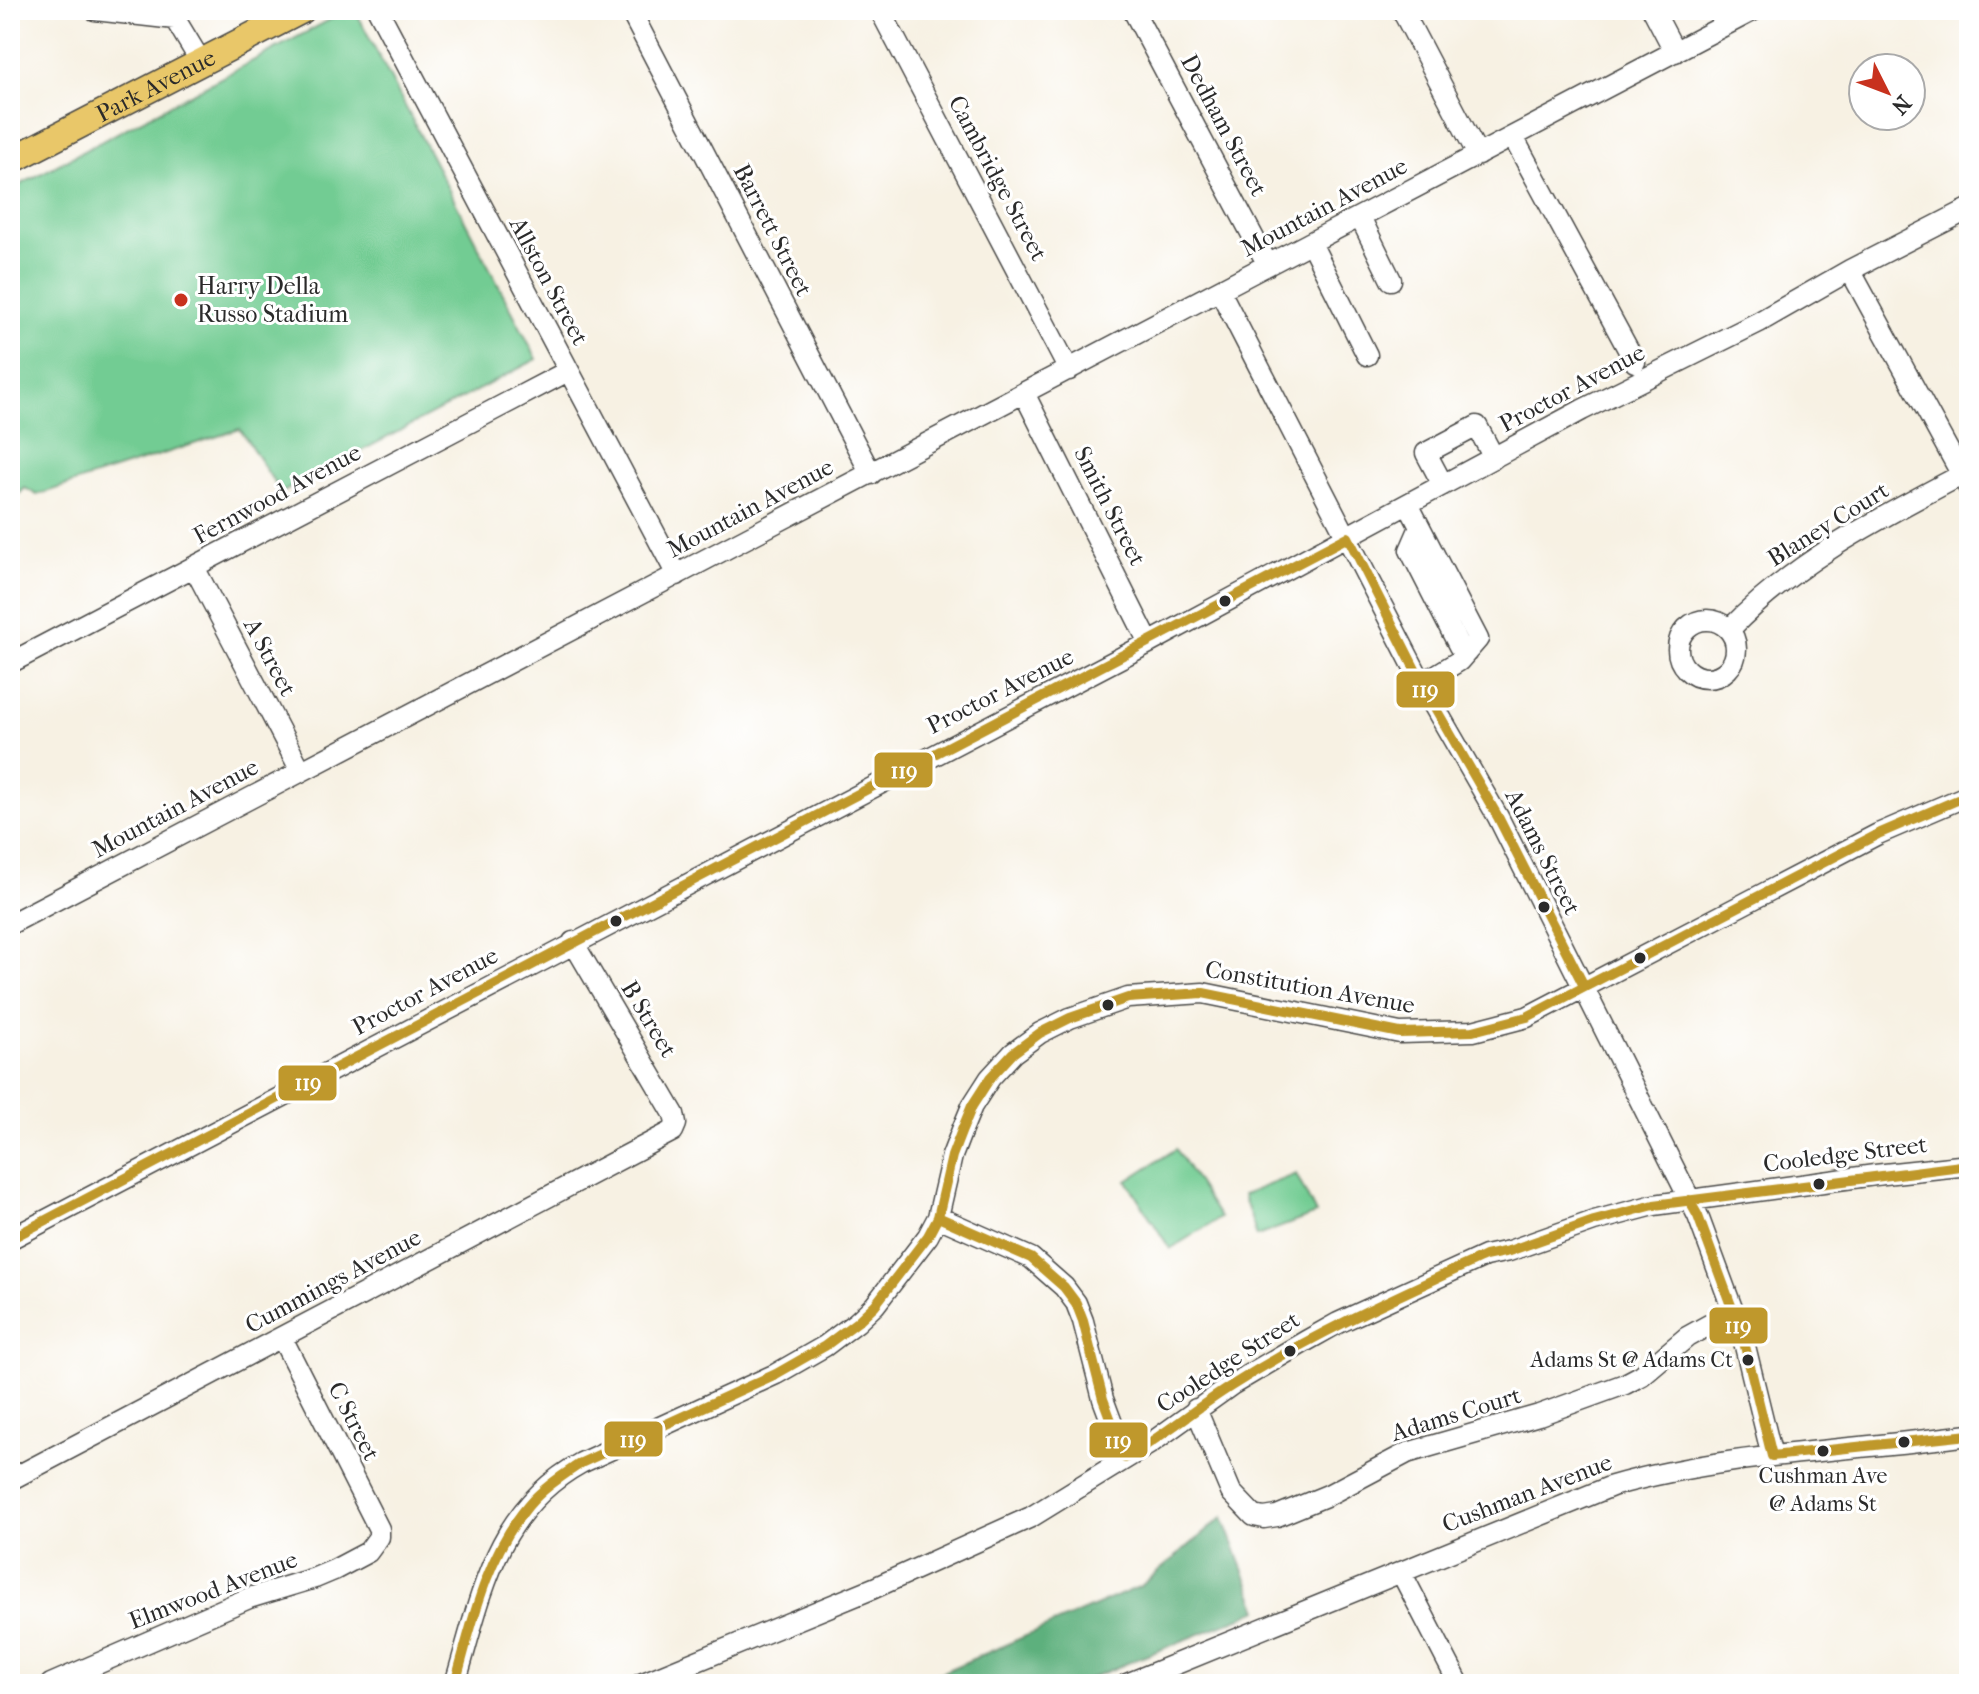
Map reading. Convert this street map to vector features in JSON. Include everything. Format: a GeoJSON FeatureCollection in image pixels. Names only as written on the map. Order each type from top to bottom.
{"type":"FeatureCollection","features":[{"type":"Feature","properties":{"kind":"main road","name":"Park Avenue"},"geometry":{"type":"LineString","coordinates":[[10,161],[302,10]]}},
{"type":"Feature","properties":{"kind":"street"},"geometry":{"type":"LineString","coordinates":[[95,10],[175,19],[201,62]]}},
{"type":"Feature","properties":{"kind":"street","name":"Allston Street"},"geometry":{"type":"LineString","coordinates":[[378,10],[677,575]]}},
{"type":"Feature","properties":{"kind":"street","name":"Barrett Street"},"geometry":{"type":"LineString","coordinates":[[630,10],[871,474]]}},
{"type":"Feature","properties":{"kind":"street","name":"Cambridge Street"},"geometry":{"type":"LineString","coordinates":[[880,10],[1069,370]]}},
{"type":"Feature","properties":{"kind":"street","name":"Dedham Street"},"geometry":{"type":"LineString","coordinates":[[1133,10],[1268,265]]}},
{"type":"Feature","properties":{"kind":"street"},"geometry":{"type":"LineString","coordinates":[[1402,10],[1478,155]]}},
{"type":"Feature","properties":{"kind":"street"},"geometry":{"type":"LineString","coordinates":[[1653,10],[1675,52]]}},
{"type":"Feature","properties":{"kind":"street","name":"Mountain Avenue"},"geometry":{"type":"LineString","coordinates":[[10,924],[1754,10]]}},
{"type":"Feature","properties":{"kind":"street"},"geometry":{"type":"LineString","coordinates":[[1513,137],[1635,362]]}},
{"type":"Feature","properties":{"kind":"street","name":"Proctor Avenue"},"geometry":{"type":"LineString","coordinates":[[10,1239],[1149,643],[1582,410],[1759,322],[1850,270],[1969,209]]}},
{"type":"Feature","properties":{"kind":"street"},"geometry":{"type":"LineString","coordinates":[[1360,217],[1391,280]]}},
{"type":"Feature","properties":{"kind":"street"},"geometry":{"type":"LineString","coordinates":[[1311,243],[1367,355]]}},
{"type":"Feature","properties":{"kind":"street"},"geometry":{"type":"LineString","coordinates":[[1850,270],[1967,478]]}},
{"type":"Feature","properties":{"kind":"street","name":"Adams Street"},"geometry":{"type":"LineString","coordinates":[[1220,291],[1423,683],[1498,817],[1698,1216],[1746,1348],[1772,1456]]}},
{"type":"Feature","properties":{"kind":"street","name":"Fernwood Avenue"},"geometry":{"type":"LineString","coordinates":[[10,663],[568,371]]}},
{"type":"Feature","properties":{"kind":"street","name":"Smith Street"},"geometry":{"type":"LineString","coordinates":[[1024,393],[1149,643]]}},
{"type":"Feature","properties":{"kind":"street"},"geometry":{"type":"LineString","coordinates":[[1443,485],[1426,453],[1477,426],[1494,458]]}},
{"type":"Feature","properties":{"kind":"street","name":"Blaney Court"},"geometry":{"type":"LineString","coordinates":[[1730,629],[1787,576],[1848,538],[1967,478]]}},
{"type":"Feature","properties":{"kind":"street"},"geometry":{"type":"LineString","coordinates":[[1408,504],[1420,527],[1410,550],[1459,646],[1467,652],[1459,661],[1423,683]]}},
{"type":"Feature","properties":{"kind":"street","name":"A Street"},"geometry":{"type":"LineString","coordinates":[[194,567],[301,771]]}},
{"type":"Feature","properties":{"kind":"street","name":"Constitution Avenue"},"geometry":{"type":"LineString","coordinates":[[455,1684],[480,1599],[502,1543],[545,1485],[581,1463],[776,1374],[825,1346],[875,1305],[921,1246],[938,1217],[952,1156],[972,1106],[990,1078],[1013,1053],[1040,1033],[1128,998],[1203,993],[1400,1033],[1473,1031],[1527,1017],[1878,834],[1969,795]]}},
{"type":"Feature","properties":{"kind":"street","name":"B Street"},"geometry":{"type":"LineString","coordinates":[[573,942],[672,1110],[676,1124]]}},
{"type":"Feature","properties":{"kind":"street","name":"Cummings Avenue"},"geometry":{"type":"LineString","coordinates":[[10,1480],[666,1136],[676,1124]]}},
{"type":"Feature","properties":{"kind":"street","name":"Cooledge Street"},"geometry":{"type":"LineString","coordinates":[[641,1684],[874,1588],[1031,1517],[1151,1443],[1233,1384],[1338,1323],[1485,1256],[1654,1205],[1969,1165]]}},
{"type":"Feature","properties":{"kind":"street"},"geometry":{"type":"LineString","coordinates":[[938,1217],[1031,1258],[1064,1287],[1076,1303],[1083,1321],[1103,1399],[1125,1458]]}},
{"type":"Feature","properties":{"kind":"street","name":"Adams Court"},"geometry":{"type":"LineString","coordinates":[[1196,1409],[1231,1492],[1254,1516],[1268,1518],[1328,1495],[1407,1453],[1539,1415],[1625,1384],[1642,1375],[1687,1337],[1734,1311]]}},
{"type":"Feature","properties":{"kind":"street","name":"C Street"},"geometry":{"type":"LineString","coordinates":[[282,1338],[379,1529]]}},
{"type":"Feature","properties":{"kind":"street","name":"Cushman Avenue"},"geometry":{"type":"LineString","coordinates":[[1127,1684],[1612,1486],[1641,1478],[1772,1456],[1969,1435]]}},
{"type":"Feature","properties":{"kind":"street","name":"Elmwood Avenue"},"geometry":{"type":"LineString","coordinates":[[51,1684],[249,1598],[334,1570],[368,1552],[379,1537],[379,1529]]}},
{"type":"Feature","properties":{"kind":"street"},"geometry":{"type":"LineString","coordinates":[[1401,1572],[1459,1684]]}},
{"type":"Feature","properties":{"kind":"green space"},"geometry":{"type":"Polygon","coordinates":[[[348,10],[355,10],[537,359],[281,493],[240,429],[37,495],[25,488],[10,496],[10,190],[348,10]]]}},
{"type":"Feature","properties":{"kind":"green space"},"geometry":{"type":"Polygon","coordinates":[[[1176,1149],[1220,1218],[1170,1249],[1127,1181],[1176,1149]]]}},
{"type":"Feature","properties":{"kind":"green space"},"geometry":{"type":"Polygon","coordinates":[[[1296,1174],[1316,1214],[1257,1236],[1243,1195],[1296,1174]]]}},
{"type":"Feature","properties":{"kind":"green space"},"geometry":{"type":"Polygon","coordinates":[[[1223,1517],[1259,1610],[1076,1684],[915,1684],[1141,1586],[1223,1517]]]}},
{"type":"Feature","properties":{"kind":"transit line","name":"119"},"geometry":{"type":"LineString","coordinates":[[10,1239],[1348,537],[1430,699],[1498,817],[1584,986]]}},
{"type":"Feature","properties":{"kind":"transit line","name":"119"},"geometry":{"type":"LineString","coordinates":[[455,1684],[474,1614],[491,1568],[501,1546],[534,1500],[581,1463],[776,1374],[825,1346],[857,1322],[875,1305],[928,1236],[938,1217],[952,1156],[972,1106],[990,1078],[1013,1053],[1040,1033],[1070,1018],[1128,998],[1203,993],[1400,1033],[1473,1031],[1527,1017],[1878,834],[1969,795]]}},
{"type":"Feature","properties":{"kind":"transit line","name":"119"},"geometry":{"type":"LineString","coordinates":[[938,1217],[1031,1258],[1064,1287],[1076,1303],[1083,1321],[1103,1399],[1125,1458],[1222,1392],[1296,1348],[1358,1315],[1485,1256],[1654,1205],[1969,1165]]}},
{"type":"Feature","properties":{"kind":"transit line","name":"119"},"geometry":{"type":"LineString","coordinates":[[1689,1200],[1698,1216],[1743,1338],[1772,1456]]}},
{"type":"Feature","properties":{"kind":"transit line","name":"119"},"geometry":{"type":"LineString","coordinates":[[1772,1456],[1969,1435]]}},
{"type":"Feature","properties":{"kind":"place","name":"Harry Della Russo Stadium"},"geometry":{"type":"Point","coordinates":[181,300]}},
{"type":"Feature","properties":{"kind":"place","name":"Adams St @ Adams Ct"},"geometry":{"type":"Point","coordinates":[1748,1360]}},
{"type":"Feature","properties":{"kind":"place","name":"Cushman Ave @ Adams St"},"geometry":{"type":"Point","coordinates":[1823,1451]}}]}
